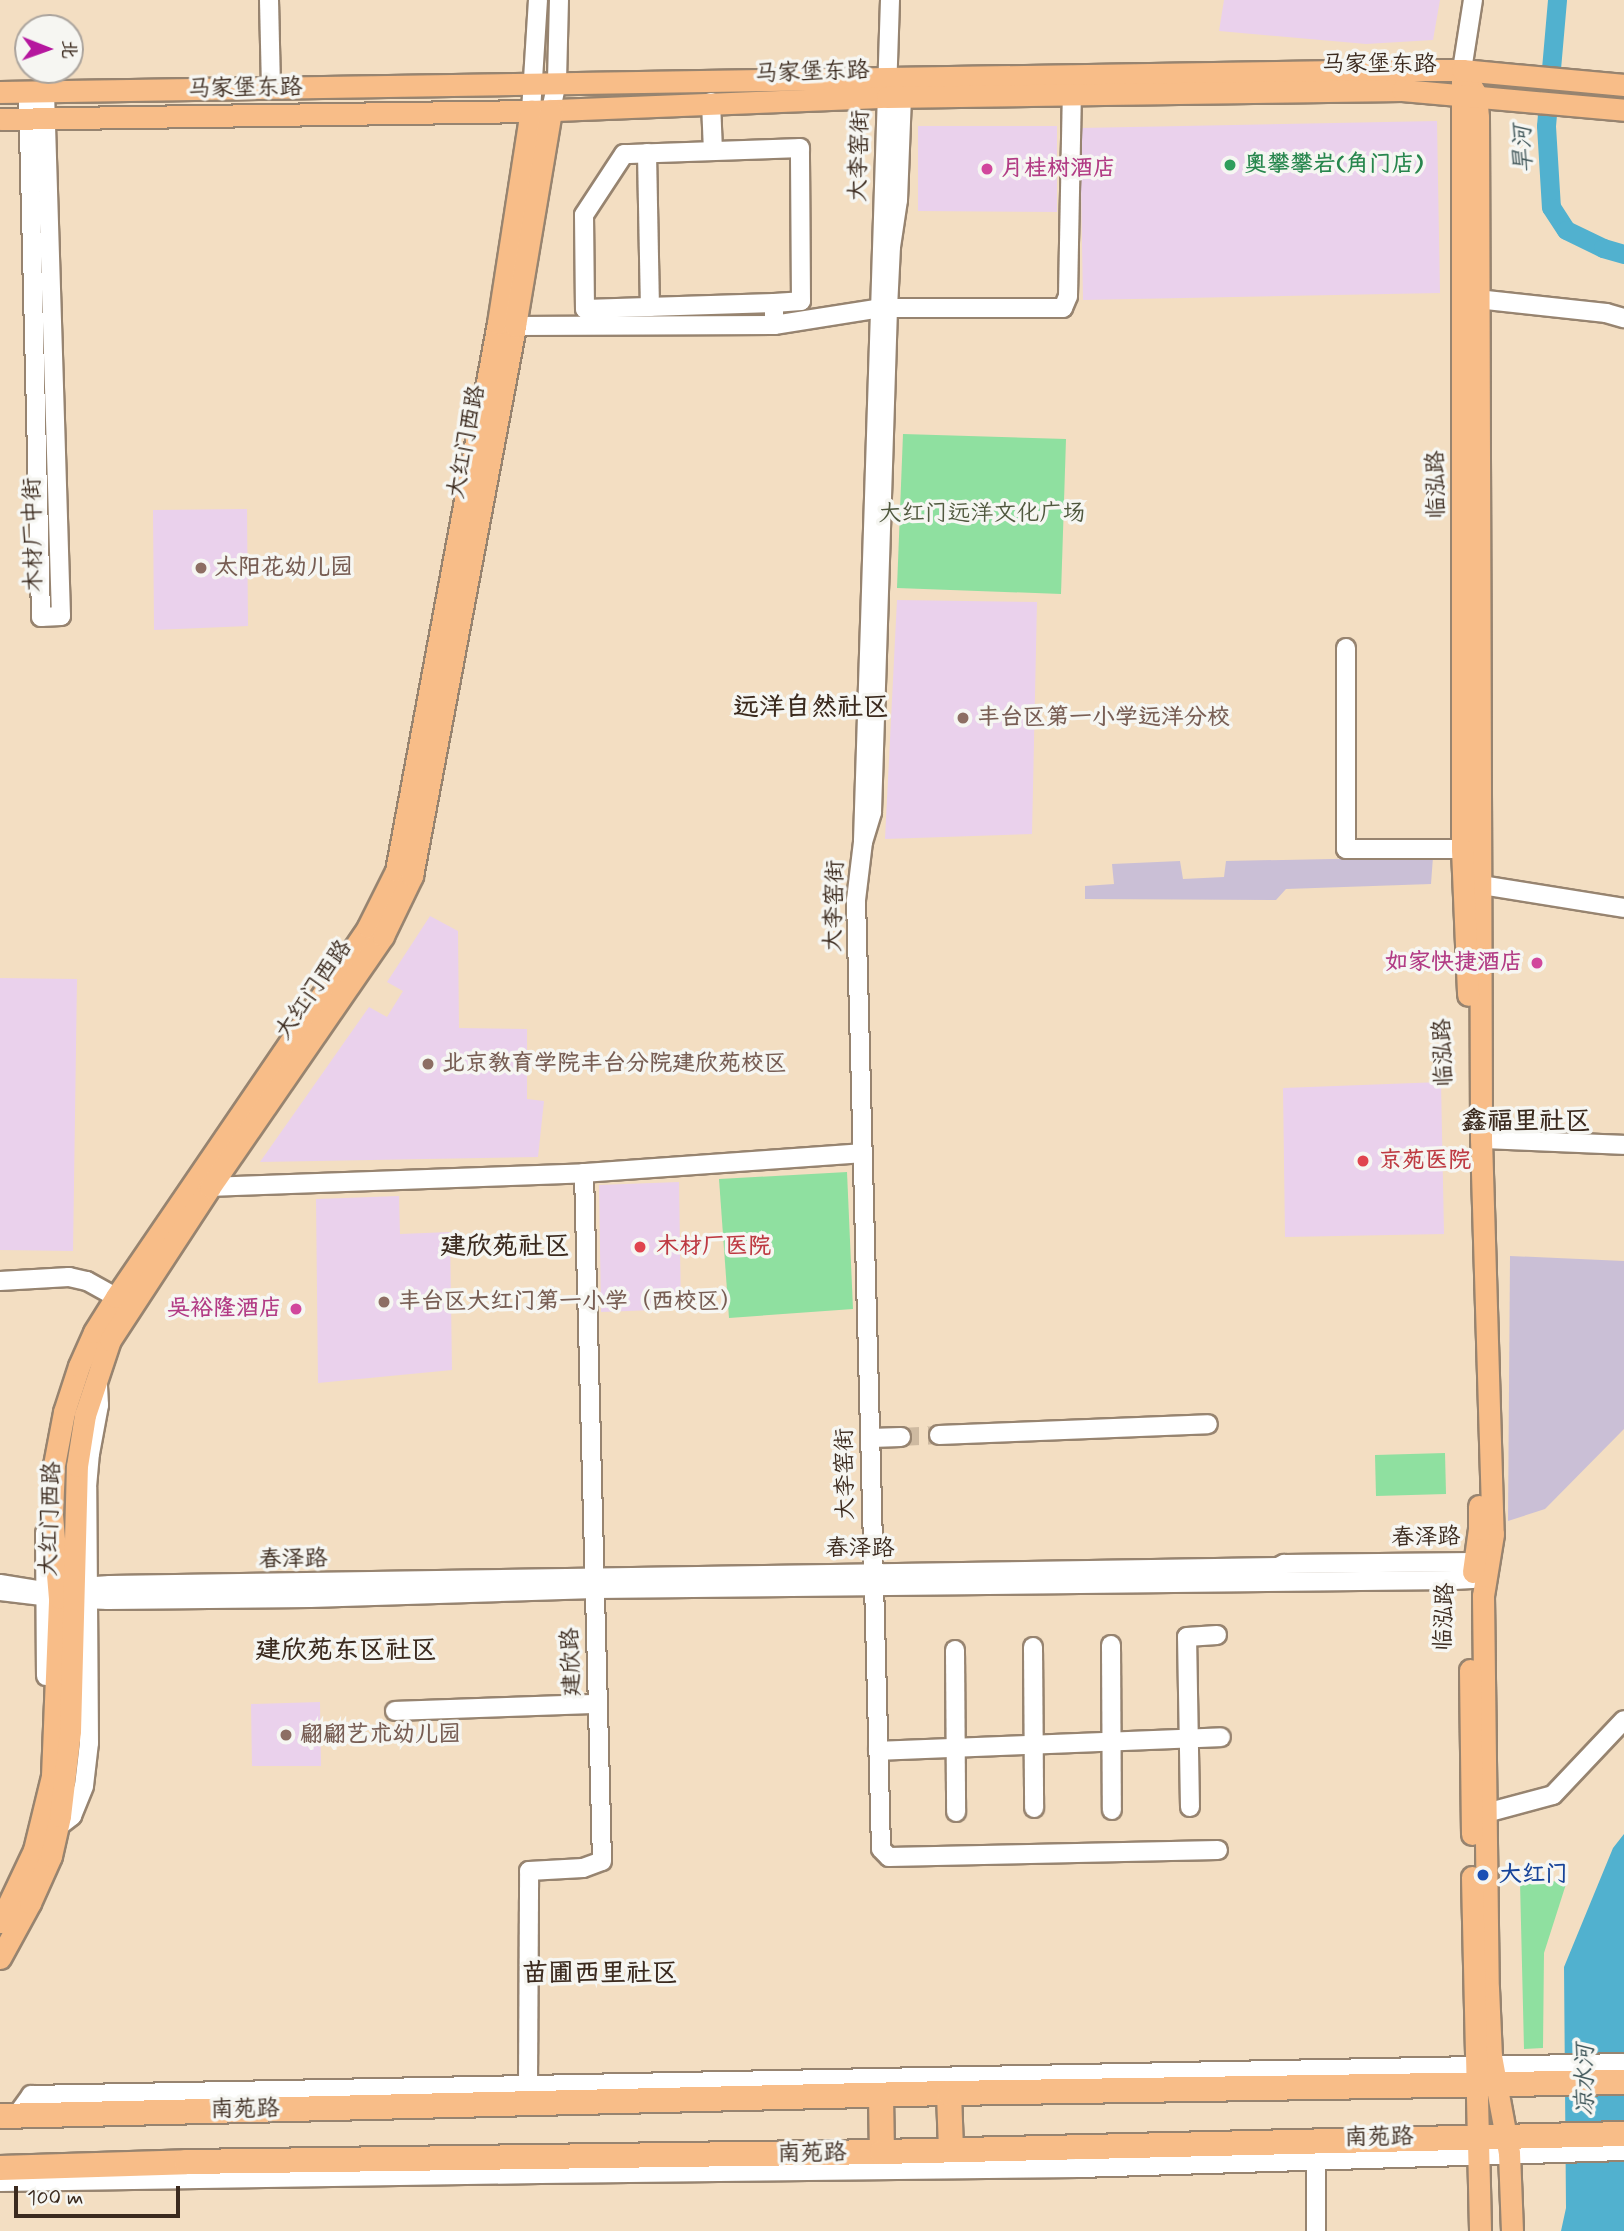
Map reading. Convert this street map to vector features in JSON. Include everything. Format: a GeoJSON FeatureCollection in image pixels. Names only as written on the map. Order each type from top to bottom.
{"type":"FeatureCollection","features":[{"type":"Feature","properties":{"kind":"highway","name":"南苑路"},"geometry":{"type":"LineString","coordinates":[[8,2116],[881,2097],[1486,2075],[1544,2074],[1624,2082]]}},
{"type":"Feature","properties":{"kind":"highway"},"geometry":{"type":"LineString","coordinates":[[949,2094],[951,2149]]}},
{"type":"Feature","properties":{"kind":"highway"},"geometry":{"type":"LineString","coordinates":[[881,2097],[882,2152]]}},
{"type":"Feature","properties":{"kind":"highway","name":"南苑路"},"geometry":{"type":"LineString","coordinates":[[0,2168],[186,2162],[570,2158],[951,2149],[1545,2144],[1624,2134]]}},
{"type":"Feature","properties":{"kind":"main road","name":"马家堡东路"},"geometry":{"type":"LineString","coordinates":[[0,92],[887,76],[1462,70],[1624,85]]}},
{"type":"Feature","properties":{"kind":"main road"},"geometry":{"type":"LineString","coordinates":[[1462,70],[1468,93]]}},
{"type":"Feature","properties":{"kind":"main road","name":"马家堡东路"},"geometry":{"type":"LineString","coordinates":[[0,119],[541,110],[894,97],[1402,90],[1468,93],[1624,110]]}},
{"type":"Feature","properties":{"kind":"main road","name":"临泓路"},"geometry":{"type":"LineString","coordinates":[[1468,93],[1477,299],[1482,1139],[1493,1534],[1478,1571],[1483,1596],[1488,1988],[1486,2075],[1479,2145],[1480,2231]]}},
{"type":"Feature","properties":{"kind":"main road","name":"临泓路"},"geometry":{"type":"LineString","coordinates":[[1468,93],[1462,849],[1474,1138],[1479,1530],[1478,1571],[1470,1644],[1486,2075],[1507,2144],[1512,2231]]}},
{"type":"Feature","properties":{"kind":"main road","name":"大红门西路"},"geometry":{"type":"LineString","coordinates":[[0,1922],[15,1895],[37,1837],[52,1776],[78,1466],[85,1415],[110,1340],[210,1187],[383,936],[412,876],[515,326],[541,110]]}},
{"type":"Feature","properties":{"kind":"main road","name":"大红门西路"},"geometry":{"type":"LineString","coordinates":[[0,1958],[51,1856],[68,1769],[67,1593],[52,1514],[50,1470],[64,1412],[83,1356],[116,1297],[368,927],[396,870],[498,323],[541,110]]}},
{"type":"Feature","properties":{"kind":"street"},"geometry":{"type":"LineString","coordinates":[[269,0],[271,86]]}},
{"type":"Feature","properties":{"kind":"street","name":"大红门西路"},"geometry":{"type":"LineString","coordinates":[[538,0],[533,82],[541,110]]}},
{"type":"Feature","properties":{"kind":"street","name":"大红门西路"},"geometry":{"type":"LineString","coordinates":[[541,110],[557,81],[559,0]]}},
{"type":"Feature","properties":{"kind":"street","name":"大李窑街"},"geometry":{"type":"LineString","coordinates":[[890,0],[887,76],[894,97],[863,842],[856,900],[881,1849],[889,1857],[1218,1850]]}},
{"type":"Feature","properties":{"kind":"street"},"geometry":{"type":"LineString","coordinates":[[1462,70],[1473,0]]}},
{"type":"Feature","properties":{"kind":"street","name":"木材厂中街"},"geometry":{"type":"LineString","coordinates":[[36,91],[61,616],[41,617],[37,118]]}},
{"type":"Feature","properties":{"kind":"street"},"geometry":{"type":"LineString","coordinates":[[515,326],[774,325],[885,308],[1063,308],[1068,296],[1072,94]]}},
{"type":"Feature","properties":{"kind":"street"},"geometry":{"type":"LineString","coordinates":[[711,102],[713,151]]}},
{"type":"Feature","properties":{"kind":"street"},"geometry":{"type":"LineString","coordinates":[[800,148],[801,301],[585,309],[584,215],[624,154],[713,151],[800,148]]}},
{"type":"Feature","properties":{"kind":"street"},"geometry":{"type":"LineString","coordinates":[[647,153],[650,307]]}},
{"type":"Feature","properties":{"kind":"street"},"geometry":{"type":"LineString","coordinates":[[1477,299],[1606,313],[1624,318]]}},
{"type":"Feature","properties":{"kind":"street"},"geometry":{"type":"LineString","coordinates":[[774,303],[774,325]]}},
{"type":"Feature","properties":{"kind":"street"},"geometry":{"type":"LineString","coordinates":[[1346,648],[1346,849],[1462,849]]}},
{"type":"Feature","properties":{"kind":"street"},"geometry":{"type":"LineString","coordinates":[[1482,886],[1624,908]]}},
{"type":"Feature","properties":{"kind":"street"},"geometry":{"type":"LineString","coordinates":[[1482,1139],[1624,1145]]}},
{"type":"Feature","properties":{"kind":"street"},"geometry":{"type":"LineString","coordinates":[[210,1187],[584,1173],[862,1153]]}},
{"type":"Feature","properties":{"kind":"street","name":"建欣路"},"geometry":{"type":"LineString","coordinates":[[528,2085],[529,1871],[583,1868],[602,1861],[584,1173]]}},
{"type":"Feature","properties":{"kind":"street"},"geometry":{"type":"LineString","coordinates":[[0,1281],[69,1277],[87,1281],[116,1297]]}},
{"type":"Feature","properties":{"kind":"street"},"geometry":{"type":"LineString","coordinates":[[939,1436],[1208,1424]]}},
{"type":"Feature","properties":{"kind":"street"},"geometry":{"type":"LineString","coordinates":[[871,1438],[901,1437]]}},
{"type":"Feature","properties":{"kind":"street","name":"春泽路"},"geometry":{"type":"LineString","coordinates":[[0,1591],[310,1598],[594,1583],[1478,1571]]}},
{"type":"Feature","properties":{"kind":"street","name":"春泽路"},"geometry":{"type":"LineString","coordinates":[[0,1584],[67,1593]]}},
{"type":"Feature","properties":{"kind":"street"},"geometry":{"type":"LineString","coordinates":[[1190,1807],[1187,1637],[1217,1635]]}},
{"type":"Feature","properties":{"kind":"street"},"geometry":{"type":"LineString","coordinates":[[1111,1645],[1112,1810]]}},
{"type":"Feature","properties":{"kind":"street"},"geometry":{"type":"LineString","coordinates":[[1033,1647],[1034,1808]]}},
{"type":"Feature","properties":{"kind":"street"},"geometry":{"type":"LineString","coordinates":[[955,1650],[956,1812]]}},
{"type":"Feature","properties":{"kind":"street"},"geometry":{"type":"LineString","coordinates":[[395,1711],[598,1704]]}},
{"type":"Feature","properties":{"kind":"street"},"geometry":{"type":"LineString","coordinates":[[1486,1812],[1553,1795],[1624,1720]]}},
{"type":"Feature","properties":{"kind":"street"},"geometry":{"type":"LineString","coordinates":[[878,1751],[1221,1737]]}},
{"type":"Feature","properties":{"kind":"street"},"geometry":{"type":"LineString","coordinates":[[1544,2074],[1624,2063]]}},
{"type":"Feature","properties":{"kind":"street"},"geometry":{"type":"LineString","coordinates":[[8,2116],[31,2095],[528,2085],[1486,2075]]}},
{"type":"Feature","properties":{"kind":"street"},"geometry":{"type":"LineString","coordinates":[[1545,2144],[1624,2151]]}},
{"type":"Feature","properties":{"kind":"street"},"geometry":{"type":"LineString","coordinates":[[0,2182],[936,2170],[1316,2160],[1479,2145]]}},
{"type":"Feature","properties":{"kind":"street"},"geometry":{"type":"LineString","coordinates":[[540,2174],[570,2158]]}},
{"type":"Feature","properties":{"kind":"street"},"geometry":{"type":"LineString","coordinates":[[1316,2160],[1316,2231]]}},
{"type":"Feature","properties":{"kind":"street"},"geometry":{"type":"LineString","coordinates":[[186,2162],[244,2178]]}},
{"type":"Feature","properties":{"kind":"shaded area"},"geometry":{"type":"Polygon","coordinates":[[[1224,0],[1440,0],[1433,40],[1366,44],[1219,31],[1224,0]]]}},
{"type":"Feature","properties":{"kind":"shaded area"},"geometry":{"type":"Polygon","coordinates":[[[1437,121],[1440,293],[1083,300],[1080,128],[1437,121]]]}},
{"type":"Feature","properties":{"kind":"shaded area","name":"月桂树酒店"},"geometry":{"type":"Polygon","coordinates":[[[918,126],[1057,126],[1057,212],[918,211],[918,126]]]}},
{"type":"Feature","properties":{"kind":"shaded area","name":"太阳花幼儿园"},"geometry":{"type":"Polygon","coordinates":[[[247,509],[248,626],[154,630],[153,510],[247,509]]]}},
{"type":"Feature","properties":{"kind":"shaded area","name":"丰台区第一小学远洋分校"},"geometry":{"type":"Polygon","coordinates":[[[897,600],[1037,602],[1032,834],[885,839],[897,600]]]}},
{"type":"Feature","properties":{"kind":"shaded area"},"geometry":{"type":"Polygon","coordinates":[[[1433,857],[1431,884],[1286,889],[1276,900],[1085,899],[1085,886],[1114,884],[1112,864],[1180,861],[1183,879],[1224,877],[1226,861],[1433,857]]]}},
{"type":"Feature","properties":{"kind":"shaded area","name":"北京教育学院丰台分院建欣苑校区"},"geometry":{"type":"Polygon","coordinates":[[[430,916],[458,931],[459,1028],[527,1029],[527,1099],[544,1101],[538,1157],[260,1162],[369,1007],[387,1017],[403,991],[387,982],[430,916]]]}},
{"type":"Feature","properties":{"kind":"shaded area"},"geometry":{"type":"Polygon","coordinates":[[[0,978],[77,979],[73,1251],[0,1250],[0,978]]]}},
{"type":"Feature","properties":{"kind":"shaded area","name":"京苑医院"},"geometry":{"type":"Polygon","coordinates":[[[1441,1082],[1444,1234],[1285,1237],[1283,1088],[1441,1082]]]}},
{"type":"Feature","properties":{"kind":"shaded area","name":"木材厂医院"},"geometry":{"type":"Polygon","coordinates":[[[679,1182],[681,1309],[601,1312],[599,1185],[679,1182]]]}},
{"type":"Feature","properties":{"kind":"shaded area","name":"丰台区大红门第一小学（西校区）"},"geometry":{"type":"Polygon","coordinates":[[[399,1196],[400,1234],[450,1232],[452,1370],[318,1383],[316,1199],[399,1196]]]}},
{"type":"Feature","properties":{"kind":"shaded area"},"geometry":{"type":"Polygon","coordinates":[[[1510,1256],[1624,1261],[1624,1429],[1545,1509],[1508,1521],[1510,1256]]]}},
{"type":"Feature","properties":{"kind":"shaded area","name":"翩翩艺术幼儿园"},"geometry":{"type":"Polygon","coordinates":[[[320,1702],[321,1766],[252,1766],[251,1704],[320,1702]]]}},
{"type":"Feature","properties":{"kind":"green space","name":"大红门远洋文化广场"},"geometry":{"type":"Polygon","coordinates":[[[903,434],[1066,439],[1061,594],[897,588],[903,434]]]}},
{"type":"Feature","properties":{"kind":"green space"},"geometry":{"type":"Polygon","coordinates":[[[847,1172],[853,1309],[729,1318],[719,1179],[847,1172]]]}},
{"type":"Feature","properties":{"kind":"green space"},"geometry":{"type":"Polygon","coordinates":[[[1445,1453],[1446,1494],[1376,1496],[1375,1455],[1445,1453]]]}},
{"type":"Feature","properties":{"kind":"green space"},"geometry":{"type":"Polygon","coordinates":[[[1567,1881],[1544,1953],[1543,2048],[1524,2049],[1520,1882],[1567,1881]]]}},
{"type":"Feature","properties":{"kind":"water","name":"凉水河"},"geometry":{"type":"Polygon","coordinates":[[[1624,1834],[1624,2231],[1561,2231],[1566,2208],[1564,1967],[1613,1848],[1624,1834]]]}},
{"type":"Feature","properties":{"kind":"waterway","name":"旱河"},"geometry":{"type":"LineString","coordinates":[[1557,0],[1546,126],[1551,207],[1566,230],[1603,248],[1624,254]]}},
{"type":"Feature","properties":{"kind":"tunnel"},"geometry":{"type":"LineString","coordinates":[[901,1437],[939,1435]]}},
{"type":"Feature","properties":{"kind":"place","name":"奥攀攀岩(角门店)"},"geometry":{"type":"Point","coordinates":[1230,165]}},
{"type":"Feature","properties":{"kind":"place","name":"月桂树酒店"},"geometry":{"type":"Point","coordinates":[987,169]}},
{"type":"Feature","properties":{"kind":"place","name":"太阳花幼儿园"},"geometry":{"type":"Point","coordinates":[201,568]}},
{"type":"Feature","properties":{"kind":"place","name":"丰台区第一小学远洋分校"},"geometry":{"type":"Point","coordinates":[963,718]}},
{"type":"Feature","properties":{"kind":"place","name":"如家快捷酒店"},"geometry":{"type":"Point","coordinates":[1537,963]}},
{"type":"Feature","properties":{"kind":"place","name":"北京教育学院丰台分院建欣苑校区"},"geometry":{"type":"Point","coordinates":[428,1064]}},
{"type":"Feature","properties":{"kind":"place","name":"京苑医院"},"geometry":{"type":"Point","coordinates":[1363,1161]}},
{"type":"Feature","properties":{"kind":"place","name":"木材厂医院"},"geometry":{"type":"Point","coordinates":[640,1247]}},
{"type":"Feature","properties":{"kind":"place","name":"丰台区大红门第一小学（西校区）"},"geometry":{"type":"Point","coordinates":[384,1302]}},
{"type":"Feature","properties":{"kind":"place","name":"吴裕隆酒店"},"geometry":{"type":"Point","coordinates":[296,1309]}},
{"type":"Feature","properties":{"kind":"place","name":"翩翩艺术幼儿园"},"geometry":{"type":"Point","coordinates":[286,1735]}},
{"type":"Feature","properties":{"kind":"place","name":"大红门"},"geometry":{"type":"Point","coordinates":[1483,1875]}},
{"type":"Feature","properties":{"kind":"district","name":"远洋自然社区"},"geometry":{"type":"Point","coordinates":[811,709]}},
{"type":"Feature","properties":{"kind":"district","name":"鑫福里社区"},"geometry":{"type":"Point","coordinates":[1526,1123]}},
{"type":"Feature","properties":{"kind":"district","name":"建欣苑社区"},"geometry":{"type":"Point","coordinates":[505,1248]}},
{"type":"Feature","properties":{"kind":"district","name":"建欣苑东区社区"},"geometry":{"type":"Point","coordinates":[346,1652]}},
{"type":"Feature","properties":{"kind":"district","name":"苗圃西里社区"},"geometry":{"type":"Point","coordinates":[600,1975]}}]}
